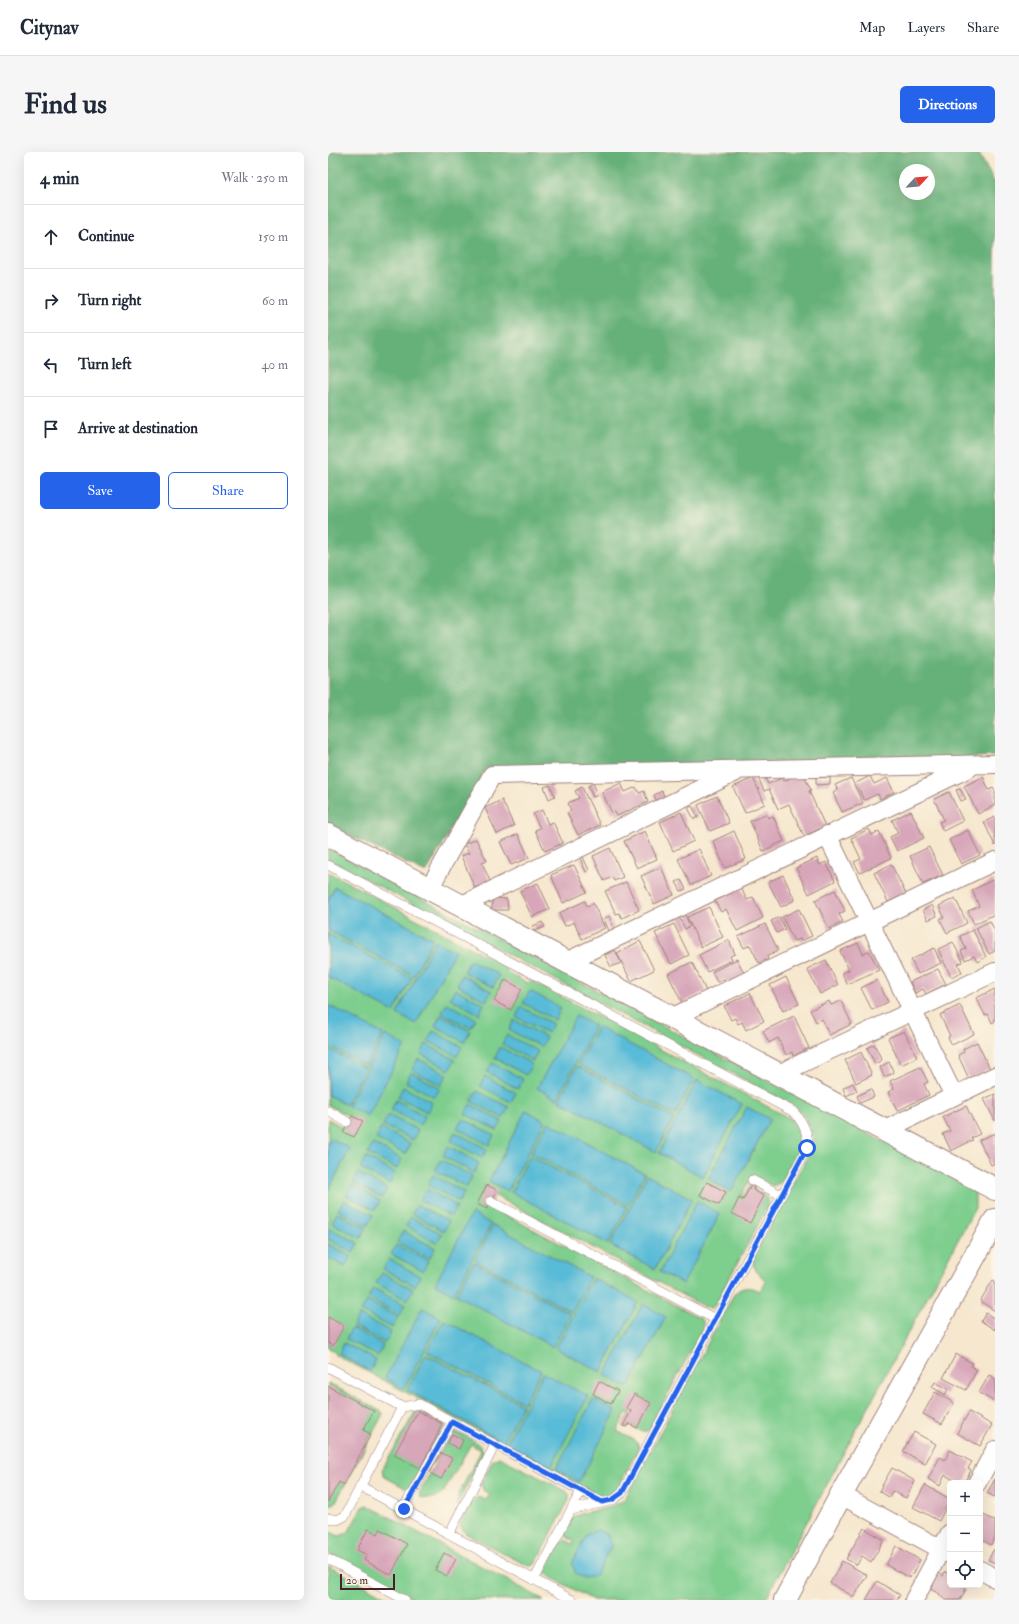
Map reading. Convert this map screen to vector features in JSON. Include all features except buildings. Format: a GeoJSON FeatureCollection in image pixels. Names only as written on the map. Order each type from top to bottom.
{"type":"FeatureCollection","features":[{"type":"Feature","properties":{"kind":"street"},"geometry":{"type":"LineString","coordinates":[[429,889],[492,776],[995,764]]}},
{"type":"Feature","properties":{"kind":"street"},"geometry":{"type":"LineString","coordinates":[[566,962],[974,765]]}},
{"type":"Feature","properties":{"kind":"street"},"geometry":{"type":"LineString","coordinates":[[460,906],[741,769]]}},
{"type":"Feature","properties":{"kind":"street"},"geometry":{"type":"LineString","coordinates":[[328,835],[995,1189]]}},
{"type":"Feature","properties":{"kind":"street"},"geometry":{"type":"LineString","coordinates":[[827,835],[954,1096]]}},
{"type":"Feature","properties":{"kind":"street"},"geometry":{"type":"LineString","coordinates":[[673,1017],[995,861]]}},
{"type":"Feature","properties":{"kind":"street"},"geometry":{"type":"LineString","coordinates":[[779,1074],[995,972]]}},
{"type":"Feature","properties":{"kind":"street"},"geometry":{"type":"LineString","coordinates":[[885,1130],[995,1076]]}},
{"type":"Feature","properties":{"kind":"street"},"geometry":{"type":"LineString","coordinates":[[785,1600],[841,1496],[995,1220]]}},
{"type":"Feature","properties":{"kind":"street"},"geometry":{"type":"LineString","coordinates":[[979,1480],[995,1450]]}},
{"type":"Feature","properties":{"kind":"street"},"geometry":{"type":"LineString","coordinates":[[841,1496],[946,1551],[914,1600]]}},
{"type":"Feature","properties":{"kind":"street"},"geometry":{"type":"LineString","coordinates":[[983,1572],[995,1578]]}},
{"type":"Feature","properties":{"kind":"lane"},"geometry":{"type":"LineString","coordinates":[[328,865],[792,1111],[800,1119],[808,1143],[807,1148],[622,1493],[612,1500],[571,1510]]}},
{"type":"Feature","properties":{"kind":"lane"},"geometry":{"type":"LineString","coordinates":[[328,1111],[347,1122]]}},
{"type":"Feature","properties":{"kind":"lane"},"geometry":{"type":"LineString","coordinates":[[752,1180],[781,1195]]}},
{"type":"Feature","properties":{"kind":"lane"},"geometry":{"type":"LineString","coordinates":[[491,1201],[716,1319]]}},
{"type":"Feature","properties":{"kind":"lane"},"geometry":{"type":"LineString","coordinates":[[328,1367],[402,1407],[419,1404],[602,1502]]}},
{"type":"Feature","properties":{"kind":"lane"},"geometry":{"type":"LineString","coordinates":[[328,1518],[337,1520],[344,1516],[402,1407]]}},
{"type":"Feature","properties":{"kind":"lane"},"geometry":{"type":"LineString","coordinates":[[404,1509],[452,1422]]}},
{"type":"Feature","properties":{"kind":"lane"},"geometry":{"type":"LineString","coordinates":[[449,1534],[495,1445]]}},
{"type":"Feature","properties":{"kind":"lane"},"geometry":{"type":"LineString","coordinates":[[360,1486],[572,1600]]}},
{"type":"Feature","properties":{"kind":"lane"},"geometry":{"type":"LineString","coordinates":[[534,1580],[581,1491]]}},
{"type":"Feature","properties":{"kind":"lane"},"geometry":{"type":"LineString","coordinates":[[328,1559],[405,1600]]}},
{"type":"Feature","properties":{"kind":"green space"},"geometry":{"type":"Polygon","coordinates":[[[328,152],[978,152],[995,183],[995,756],[920,760],[486,768],[426,873],[328,825],[328,152]]]}},
{"type":"Feature","properties":{"kind":"green space"},"geometry":{"type":"Polygon","coordinates":[[[328,849],[975,1190],[975,1208],[765,1600],[593,1600],[551,1577],[545,1570],[560,1542],[565,1540],[573,1544],[574,1541],[567,1537],[565,1533],[574,1517],[587,1512],[608,1508],[626,1497],[733,1296],[739,1290],[745,1288],[753,1288],[760,1291],[766,1281],[755,1268],[753,1258],[813,1146],[811,1129],[806,1118],[794,1106],[328,859],[328,849]]]}},
{"type":"Feature","properties":{"kind":"green space"},"geometry":{"type":"Polygon","coordinates":[[[328,872],[505,966],[507,972],[527,983],[532,981],[789,1118],[796,1125],[801,1144],[781,1182],[773,1186],[752,1175],[741,1196],[743,1197],[751,1184],[755,1187],[754,1189],[768,1198],[769,1204],[712,1308],[705,1307],[494,1195],[489,1206],[700,1318],[703,1322],[703,1328],[649,1430],[643,1432],[629,1425],[627,1428],[623,1426],[629,1414],[626,1413],[617,1431],[636,1441],[639,1447],[617,1490],[607,1496],[598,1495],[336,1355],[335,1352],[328,1348],[328,1119],[344,1128],[350,1117],[328,1105],[328,872]]]}},
{"type":"Feature","properties":{"kind":"green space"},"geometry":{"type":"Polygon","coordinates":[[[328,1383],[382,1412],[383,1414],[335,1503],[328,1506],[328,1383]]]}},
{"type":"Feature","properties":{"kind":"green space"},"geometry":{"type":"Polygon","coordinates":[[[417,1409],[443,1423],[444,1425],[409,1488],[407,1489],[385,1477],[382,1470],[417,1409]]]}},
{"type":"Feature","properties":{"kind":"green space"},"geometry":{"type":"Polygon","coordinates":[[[452,1431],[477,1443],[483,1450],[483,1454],[457,1505],[458,1495],[481,1451],[471,1444],[443,1493],[429,1498],[420,1497],[419,1494],[452,1431]]]}},
{"type":"Feature","properties":{"kind":"green space"},"geometry":{"type":"Polygon","coordinates":[[[499,1457],[566,1491],[569,1494],[569,1500],[535,1564],[531,1566],[526,1565],[465,1533],[460,1525],[472,1502],[478,1497],[486,1500],[490,1494],[483,1490],[481,1484],[493,1460],[499,1457]]]}},
{"type":"Feature","properties":{"kind":"green space"},"geometry":{"type":"Polygon","coordinates":[[[367,1505],[544,1600],[416,1600],[328,1554],[328,1531],[339,1536],[348,1533],[362,1507],[367,1505]]]}},
{"type":"Feature","properties":{"kind":"green space"},"geometry":{"type":"Polygon","coordinates":[[[328,1566],[392,1600],[328,1600],[328,1566]]]}},
{"type":"Feature","properties":{"kind":"water"},"geometry":{"type":"Polygon","coordinates":[[[335,887],[433,939],[414,976],[328,930],[328,900],[335,887]]]}},
{"type":"Feature","properties":{"kind":"water"},"geometry":{"type":"Polygon","coordinates":[[[328,934],[412,978],[394,1012],[328,977],[328,934]]]}},
{"type":"Feature","properties":{"kind":"water"},"geometry":{"type":"Polygon","coordinates":[[[435,941],[455,951],[416,1024],[397,1014],[435,941]]]}},
{"type":"Feature","properties":{"kind":"water"},"geometry":{"type":"Polygon","coordinates":[[[470,960],[499,975],[493,987],[464,972],[470,960]]]}},
{"type":"Feature","properties":{"kind":"water"},"geometry":{"type":"Polygon","coordinates":[[[462,975],[491,991],[486,1001],[457,985],[462,975]]]}},
{"type":"Feature","properties":{"kind":"water"},"geometry":{"type":"Polygon","coordinates":[[[455,989],[484,1004],[479,1014],[450,998],[455,989]]]}},
{"type":"Feature","properties":{"kind":"water"},"geometry":{"type":"Polygon","coordinates":[[[530,991],[561,1008],[555,1020],[523,1003],[530,991]]]}},
{"type":"Feature","properties":{"kind":"water"},"geometry":{"type":"Polygon","coordinates":[[[447,1003],[476,1019],[471,1028],[442,1013],[447,1003]]]}},
{"type":"Feature","properties":{"kind":"water"},"geometry":{"type":"Polygon","coordinates":[[[328,1005],[383,1034],[366,1066],[328,1045],[328,1005]]]}},
{"type":"Feature","properties":{"kind":"water"},"geometry":{"type":"Polygon","coordinates":[[[521,1007],[553,1024],[548,1033],[516,1017],[521,1007]]]}},
{"type":"Feature","properties":{"kind":"water"},"geometry":{"type":"Polygon","coordinates":[[[441,1015],[470,1031],[464,1042],[435,1026],[441,1015]]]}},
{"type":"Feature","properties":{"kind":"water"},"geometry":{"type":"Polygon","coordinates":[[[576,1016],[595,1026],[557,1099],[537,1088],[576,1016]]]}},
{"type":"Feature","properties":{"kind":"water"},"geometry":{"type":"Polygon","coordinates":[[[514,1020],[546,1037],[541,1047],[509,1030],[514,1020]]]}},
{"type":"Feature","properties":{"kind":"water"},"geometry":{"type":"Polygon","coordinates":[[[598,1027],[694,1079],[675,1115],[578,1064],[598,1027]]]}},
{"type":"Feature","properties":{"kind":"water"},"geometry":{"type":"Polygon","coordinates":[[[433,1031],[462,1047],[457,1056],[428,1041],[433,1031]]]}},
{"type":"Feature","properties":{"kind":"water"},"geometry":{"type":"Polygon","coordinates":[[[385,1035],[405,1046],[368,1116],[348,1106],[385,1035]]]}},
{"type":"Feature","properties":{"kind":"water"},"geometry":{"type":"Polygon","coordinates":[[[507,1035],[538,1051],[533,1061],[502,1044],[507,1035]]]}},
{"type":"Feature","properties":{"kind":"water"},"geometry":{"type":"Polygon","coordinates":[[[426,1044],[455,1060],[449,1070],[421,1054],[426,1044]]]}},
{"type":"Feature","properties":{"kind":"water"},"geometry":{"type":"Polygon","coordinates":[[[500,1047],[532,1064],[526,1075],[495,1058],[500,1047]]]}},
{"type":"Feature","properties":{"kind":"water"},"geometry":{"type":"Polygon","coordinates":[[[328,1048],[365,1068],[346,1105],[328,1095],[328,1048]]]}},
{"type":"Feature","properties":{"kind":"water"},"geometry":{"type":"Polygon","coordinates":[[[418,1059],[447,1074],[441,1085],[412,1070],[418,1059]]]}},
{"type":"Feature","properties":{"kind":"water"},"geometry":{"type":"Polygon","coordinates":[[[492,1063],[523,1079],[518,1089],[487,1072],[492,1063]]]}},
{"type":"Feature","properties":{"kind":"water"},"geometry":{"type":"Polygon","coordinates":[[[577,1066],[674,1118],[656,1152],[559,1100],[577,1066]]]}},
{"type":"Feature","properties":{"kind":"water"},"geometry":{"type":"Polygon","coordinates":[[[411,1072],[440,1088],[435,1097],[406,1082],[411,1072]]]}},
{"type":"Feature","properties":{"kind":"water"},"geometry":{"type":"Polygon","coordinates":[[[485,1076],[516,1093],[511,1102],[480,1086],[485,1076]]]}},
{"type":"Feature","properties":{"kind":"water"},"geometry":{"type":"Polygon","coordinates":[[[697,1080],[742,1104],[703,1177],[659,1153],[697,1080]]]}},
{"type":"Feature","properties":{"kind":"water"},"geometry":{"type":"Polygon","coordinates":[[[403,1087],[432,1102],[427,1112],[398,1097],[403,1087]]]}},
{"type":"Feature","properties":{"kind":"water"},"geometry":{"type":"Polygon","coordinates":[[[477,1091],[509,1107],[503,1118],[471,1101],[477,1091]]]}},
{"type":"Feature","properties":{"kind":"water"},"geometry":{"type":"Polygon","coordinates":[[[396,1100],[425,1116],[420,1125],[391,1110],[396,1100]]]}},
{"type":"Feature","properties":{"kind":"water"},"geometry":{"type":"Polygon","coordinates":[[[470,1104],[502,1121],[497,1130],[465,1114],[470,1104]]]}},
{"type":"Feature","properties":{"kind":"water"},"geometry":{"type":"Polygon","coordinates":[[[747,1107],[770,1119],[731,1192],[708,1179],[747,1107]]]}},
{"type":"Feature","properties":{"kind":"water"},"geometry":{"type":"Polygon","coordinates":[[[526,1110],[545,1121],[508,1191],[489,1181],[526,1110]]]}},
{"type":"Feature","properties":{"kind":"water"},"geometry":{"type":"Polygon","coordinates":[[[388,1115],[418,1130],[413,1140],[383,1125],[388,1115]]]}},
{"type":"Feature","properties":{"kind":"water"},"geometry":{"type":"Polygon","coordinates":[[[463,1119],[494,1135],[489,1145],[457,1128],[463,1119]]]}},
{"type":"Feature","properties":{"kind":"water"},"geometry":{"type":"Polygon","coordinates":[[[548,1122],[645,1174],[628,1205],[531,1153],[548,1122]]]}},
{"type":"Feature","properties":{"kind":"water"},"geometry":{"type":"Polygon","coordinates":[[[381,1128],[411,1144],[405,1154],[376,1139],[381,1128]]]}},
{"type":"Feature","properties":{"kind":"water"},"geometry":{"type":"Polygon","coordinates":[[[455,1132],[487,1149],[482,1158],[451,1141],[455,1132]]]}},
{"type":"Feature","properties":{"kind":"water"},"geometry":{"type":"Polygon","coordinates":[[[331,1138],[350,1149],[328,1191],[328,1144],[331,1138]]]}},
{"type":"Feature","properties":{"kind":"water"},"geometry":{"type":"Polygon","coordinates":[[[373,1144],[402,1159],[397,1169],[368,1154],[373,1144]]]}},
{"type":"Feature","properties":{"kind":"water"},"geometry":{"type":"Polygon","coordinates":[[[448,1146],[479,1163],[474,1173],[443,1156],[448,1146]]]}},
{"type":"Feature","properties":{"kind":"water"},"geometry":{"type":"Polygon","coordinates":[[[530,1156],[627,1207],[608,1244],[511,1192],[530,1156]]]}},
{"type":"Feature","properties":{"kind":"water"},"geometry":{"type":"Polygon","coordinates":[[[366,1157],[395,1173],[390,1184],[360,1168],[366,1157]]]}},
{"type":"Feature","properties":{"kind":"water"},"geometry":{"type":"Polygon","coordinates":[[[441,1160],[472,1176],[467,1187],[435,1171],[441,1160]]]}},
{"type":"Feature","properties":{"kind":"water"},"geometry":{"type":"Polygon","coordinates":[[[358,1173],[387,1189],[382,1198],[353,1183],[358,1173]]]}},
{"type":"Feature","properties":{"kind":"water"},"geometry":{"type":"Polygon","coordinates":[[[433,1175],[464,1192],[459,1202],[428,1185],[433,1175]]]}},
{"type":"Feature","properties":{"kind":"water"},"geometry":{"type":"Polygon","coordinates":[[[647,1175],[692,1199],[655,1269],[610,1245],[647,1175]]]}},
{"type":"Feature","properties":{"kind":"water"},"geometry":{"type":"Polygon","coordinates":[[[352,1185],[380,1201],[375,1210],[346,1195],[352,1185]]]}},
{"type":"Feature","properties":{"kind":"water"},"geometry":{"type":"Polygon","coordinates":[[[426,1189],[457,1206],[451,1216],[420,1200],[426,1189]]]}},
{"type":"Feature","properties":{"kind":"water"},"geometry":{"type":"Polygon","coordinates":[[[344,1200],[373,1215],[367,1226],[338,1210],[344,1200]]]}},
{"type":"Feature","properties":{"kind":"water"},"geometry":{"type":"Polygon","coordinates":[[[697,1201],[720,1214],[683,1284],[660,1272],[697,1201]]]}},
{"type":"Feature","properties":{"kind":"water"},"geometry":{"type":"Polygon","coordinates":[[[417,1205],[449,1221],[444,1231],[412,1214],[417,1205]]]}},
{"type":"Feature","properties":{"kind":"water"},"geometry":{"type":"Polygon","coordinates":[[[337,1213],[366,1228],[361,1238],[332,1223],[337,1213]]]}},
{"type":"Feature","properties":{"kind":"water"},"geometry":{"type":"Polygon","coordinates":[[[472,1213],[491,1224],[454,1294],[435,1284],[472,1213]]]}},
{"type":"Feature","properties":{"kind":"water"},"geometry":{"type":"Polygon","coordinates":[[[411,1217],[442,1234],[437,1243],[406,1226],[411,1217]]]}},
{"type":"Feature","properties":{"kind":"water"},"geometry":{"type":"Polygon","coordinates":[[[493,1225],[590,1277],[572,1312],[475,1260],[493,1225]]]}},
{"type":"Feature","properties":{"kind":"water"},"geometry":{"type":"Polygon","coordinates":[[[329,1228],[358,1243],[353,1253],[328,1239],[329,1228]]]}},
{"type":"Feature","properties":{"kind":"water"},"geometry":{"type":"Polygon","coordinates":[[[403,1231],[435,1248],[429,1259],[397,1242],[403,1231]]]}},
{"type":"Feature","properties":{"kind":"water"},"geometry":{"type":"Polygon","coordinates":[[[328,1244],[351,1256],[345,1267],[328,1258],[328,1244]]]}},
{"type":"Feature","properties":{"kind":"water"},"geometry":{"type":"Polygon","coordinates":[[[396,1245],[428,1261],[423,1271],[391,1254],[396,1245]]]}},
{"type":"Feature","properties":{"kind":"water"},"geometry":{"type":"Polygon","coordinates":[[[389,1259],[420,1276],[415,1286],[383,1269],[389,1259]]]}},
{"type":"Feature","properties":{"kind":"water"},"geometry":{"type":"Polygon","coordinates":[[[474,1262],[571,1314],[553,1347],[456,1295],[474,1262]]]}},
{"type":"Feature","properties":{"kind":"water"},"geometry":{"type":"Polygon","coordinates":[[[382,1273],[413,1289],[407,1300],[376,1283],[382,1273]]]}},
{"type":"Feature","properties":{"kind":"water"},"geometry":{"type":"Polygon","coordinates":[[[593,1278],[638,1302],[601,1372],[556,1348],[593,1278]]]}},
{"type":"Feature","properties":{"kind":"water"},"geometry":{"type":"Polygon","coordinates":[[[373,1288],[405,1305],[399,1315],[368,1298],[373,1288]]]}},
{"type":"Feature","properties":{"kind":"water"},"geometry":{"type":"Polygon","coordinates":[[[367,1301],[398,1317],[392,1328],[361,1311],[367,1301]]]}},
{"type":"Feature","properties":{"kind":"water"},"geometry":{"type":"Polygon","coordinates":[[[643,1304],[666,1317],[628,1387],[605,1375],[643,1304]]]}},
{"type":"Feature","properties":{"kind":"water"},"geometry":{"type":"Polygon","coordinates":[[[422,1308],[441,1318],[404,1389],[385,1378],[422,1308]]]}},
{"type":"Feature","properties":{"kind":"water"},"geometry":{"type":"Polygon","coordinates":[[[359,1315],[391,1332],[385,1343],[353,1326],[359,1315]]]}},
{"type":"Feature","properties":{"kind":"water"},"geometry":{"type":"Polygon","coordinates":[[[444,1320],[541,1371],[524,1403],[427,1351],[444,1320]]]}},
{"type":"Feature","properties":{"kind":"water"},"geometry":{"type":"Polygon","coordinates":[[[352,1328],[383,1345],[378,1356],[346,1339],[352,1328]]]}},
{"type":"Feature","properties":{"kind":"water"},"geometry":{"type":"Polygon","coordinates":[[[344,1343],[376,1360],[370,1371],[339,1354],[344,1343]]]}},
{"type":"Feature","properties":{"kind":"water"},"geometry":{"type":"Polygon","coordinates":[[[426,1354],[523,1405],[503,1442],[407,1390],[426,1354]]]}},
{"type":"Feature","properties":{"kind":"water"},"geometry":{"type":"Polygon","coordinates":[[[543,1373],[588,1396],[551,1467],[506,1443],[543,1373]]]}},
{"type":"Feature","properties":{"kind":"water"},"geometry":{"type":"Polygon","coordinates":[[[593,1399],[616,1411],[579,1482],[556,1469],[593,1399]]]}},
{"type":"Feature","properties":{"kind":"water"},"geometry":{"type":"Polygon","coordinates":[[[598,1530],[608,1535],[611,1546],[596,1575],[585,1578],[576,1574],[572,1563],[587,1534],[598,1530]]]}},
{"type":"Feature","properties":{"kind":"route"},"geometry":{"type":"LineString","coordinates":[[404,1509],[452,1422],[602,1502],[618,1498],[807,1148]]}}]}
